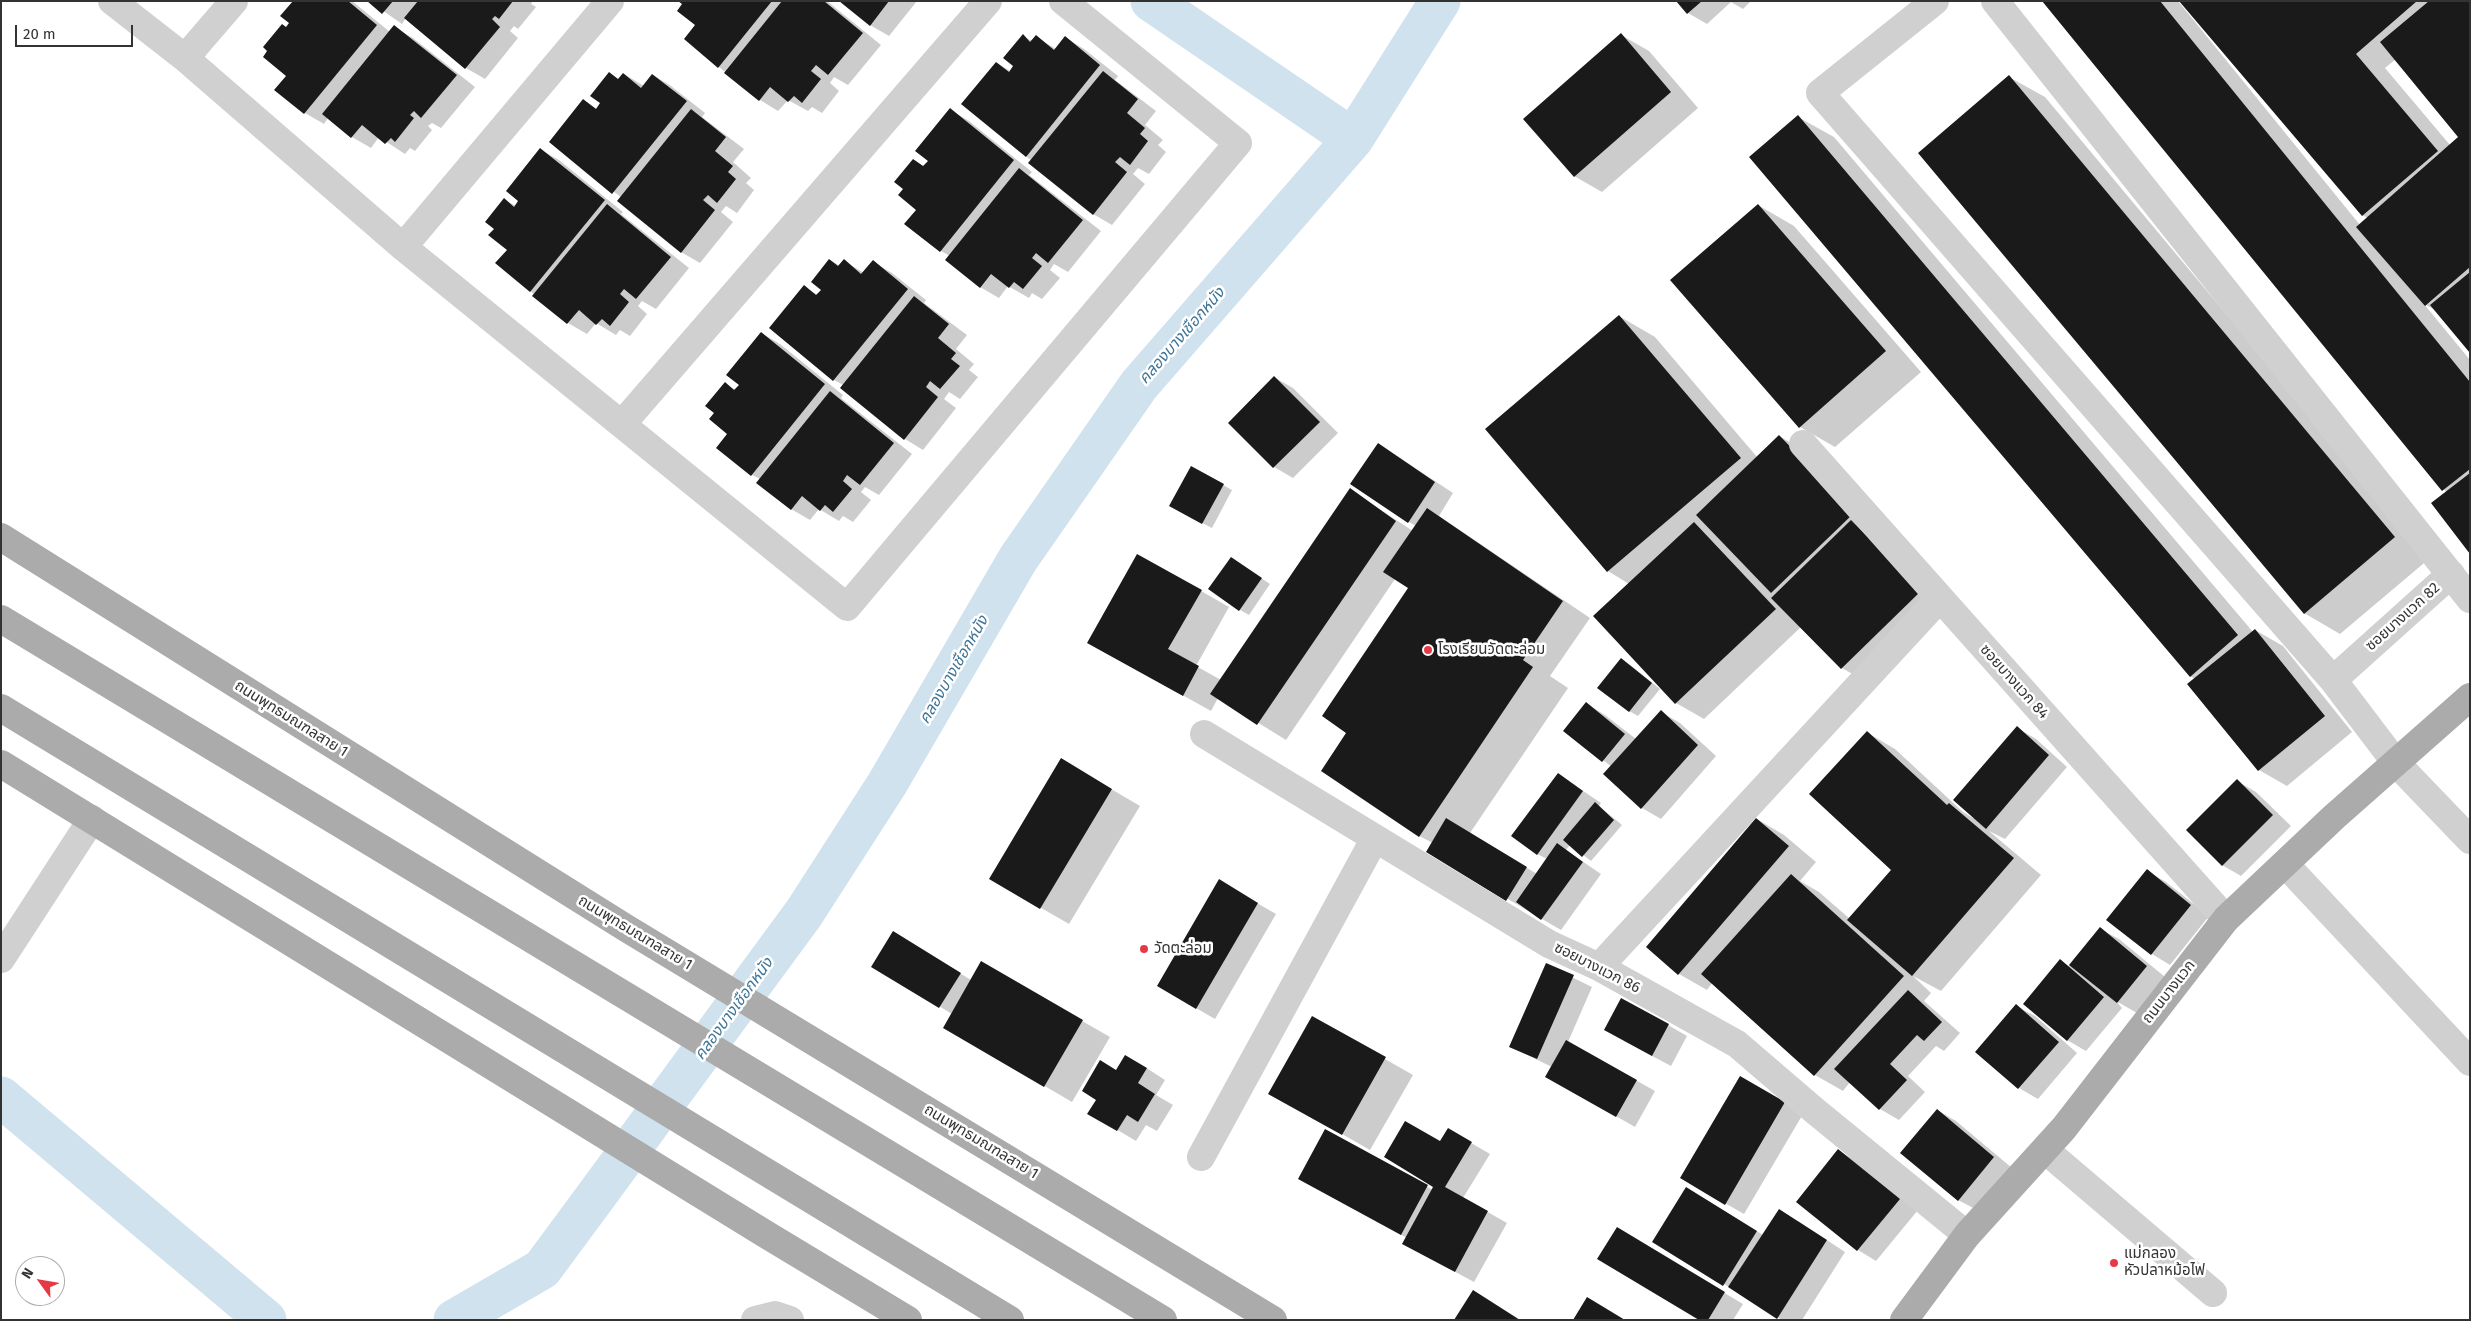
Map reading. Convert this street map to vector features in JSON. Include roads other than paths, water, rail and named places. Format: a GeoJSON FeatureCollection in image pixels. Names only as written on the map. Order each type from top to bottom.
{"type":"FeatureCollection","features":[{"type":"Feature","properties":{"kind":"main road","name":"ถนนพุทธมณฑลสาย 1"},"geometry":{"type":"LineString","coordinates":[[1,537],[626,928],[880,1080],[1268,1317]]}},
{"type":"Feature","properties":{"kind":"main road"},"geometry":{"type":"LineString","coordinates":[[1,619],[1163,1320]]}},
{"type":"Feature","properties":{"kind":"main road","name":"ถนนบางแวก"},"geometry":{"type":"LineString","coordinates":[[1904,1320],[1967,1236],[2045,1150],[2226,919],[2470,697]]}},
{"type":"Feature","properties":{"kind":"main road"},"geometry":{"type":"LineString","coordinates":[[1,708],[1010,1320]]}},
{"type":"Feature","properties":{"kind":"main road"},"geometry":{"type":"LineString","coordinates":[[1,764],[908,1320]]}},
{"type":"Feature","properties":{"kind":"street"},"geometry":{"type":"LineString","coordinates":[[112,1],[185,58],[403,247],[847,607],[1238,143],[1062,1]]}},
{"type":"Feature","properties":{"kind":"street"},"geometry":{"type":"LineString","coordinates":[[185,58],[234,1]]}},
{"type":"Feature","properties":{"kind":"street"},"geometry":{"type":"LineString","coordinates":[[403,247],[610,1]]}},
{"type":"Feature","properties":{"kind":"street"},"geometry":{"type":"LineString","coordinates":[[622,424],[988,1]]}},
{"type":"Feature","properties":{"kind":"street"},"geometry":{"type":"LineString","coordinates":[[1935,1],[1820,93],[2333,680],[2396,763],[2470,840]]}},
{"type":"Feature","properties":{"kind":"street"},"geometry":{"type":"LineString","coordinates":[[1995,1],[2451,574]]}},
{"type":"Feature","properties":{"kind":"street","name":"ซอยบางแวก 84"},"geometry":{"type":"LineString","coordinates":[[1804,444],[2226,919]]}},
{"type":"Feature","properties":{"kind":"street","name":"ซอยบางแวก 82"},"geometry":{"type":"LineString","coordinates":[[2333,680],[2451,574],[2470,599]]}},
{"type":"Feature","properties":{"kind":"street"},"geometry":{"type":"LineString","coordinates":[[1599,968],[1940,598]]}},
{"type":"Feature","properties":{"kind":"street","name":"ซอยบางแวก 86"},"geometry":{"type":"LineString","coordinates":[[1204,734],[1549,944],[1599,968],[1737,1044],[1815,1112],[1967,1236]]}},
{"type":"Feature","properties":{"kind":"street"},"geometry":{"type":"LineString","coordinates":[[1,959],[92,819]]}},
{"type":"Feature","properties":{"kind":"street"},"geometry":{"type":"LineString","coordinates":[[1201,1157],[1375,838]]}},
{"type":"Feature","properties":{"kind":"street"},"geometry":{"type":"LineString","coordinates":[[2285,864],[2470,1062]]}},
{"type":"Feature","properties":{"kind":"street"},"geometry":{"type":"LineString","coordinates":[[2045,1150],[2214,1294]]}},
{"type":"Feature","properties":{"kind":"street"},"geometry":{"type":"LineString","coordinates":[[755,1320],[775,1315],[790,1320]]}},
{"type":"Feature","properties":{"kind":"waterway"},"geometry":{"type":"LineString","coordinates":[[1151,1],[1353,139]]}},
{"type":"Feature","properties":{"kind":"waterway","name":"คลองบางเชือกหนัง"},"geometry":{"type":"LineString","coordinates":[[454,1320],[542,1269],[804,913],[887,784],[1018,559],[1139,385],[1353,139],[1440,1]]}},
{"type":"Feature","properties":{"kind":"waterway"},"geometry":{"type":"LineString","coordinates":[[1,1097],[266,1320]]}},
{"type":"Feature","properties":{"kind":"place","name":"โรงเรียนวัดตะล่อม"},"geometry":{"type":"Point","coordinates":[1428,650]}},
{"type":"Feature","properties":{"kind":"place","name":"วัดตะล่อม"},"geometry":{"type":"Point","coordinates":[1144,949]}},
{"type":"Feature","properties":{"kind":"place","name":"แม่กลอง หัวปลาหม้อไฟ"},"geometry":{"type":"Point","coordinates":[2114,1263]}}]}
